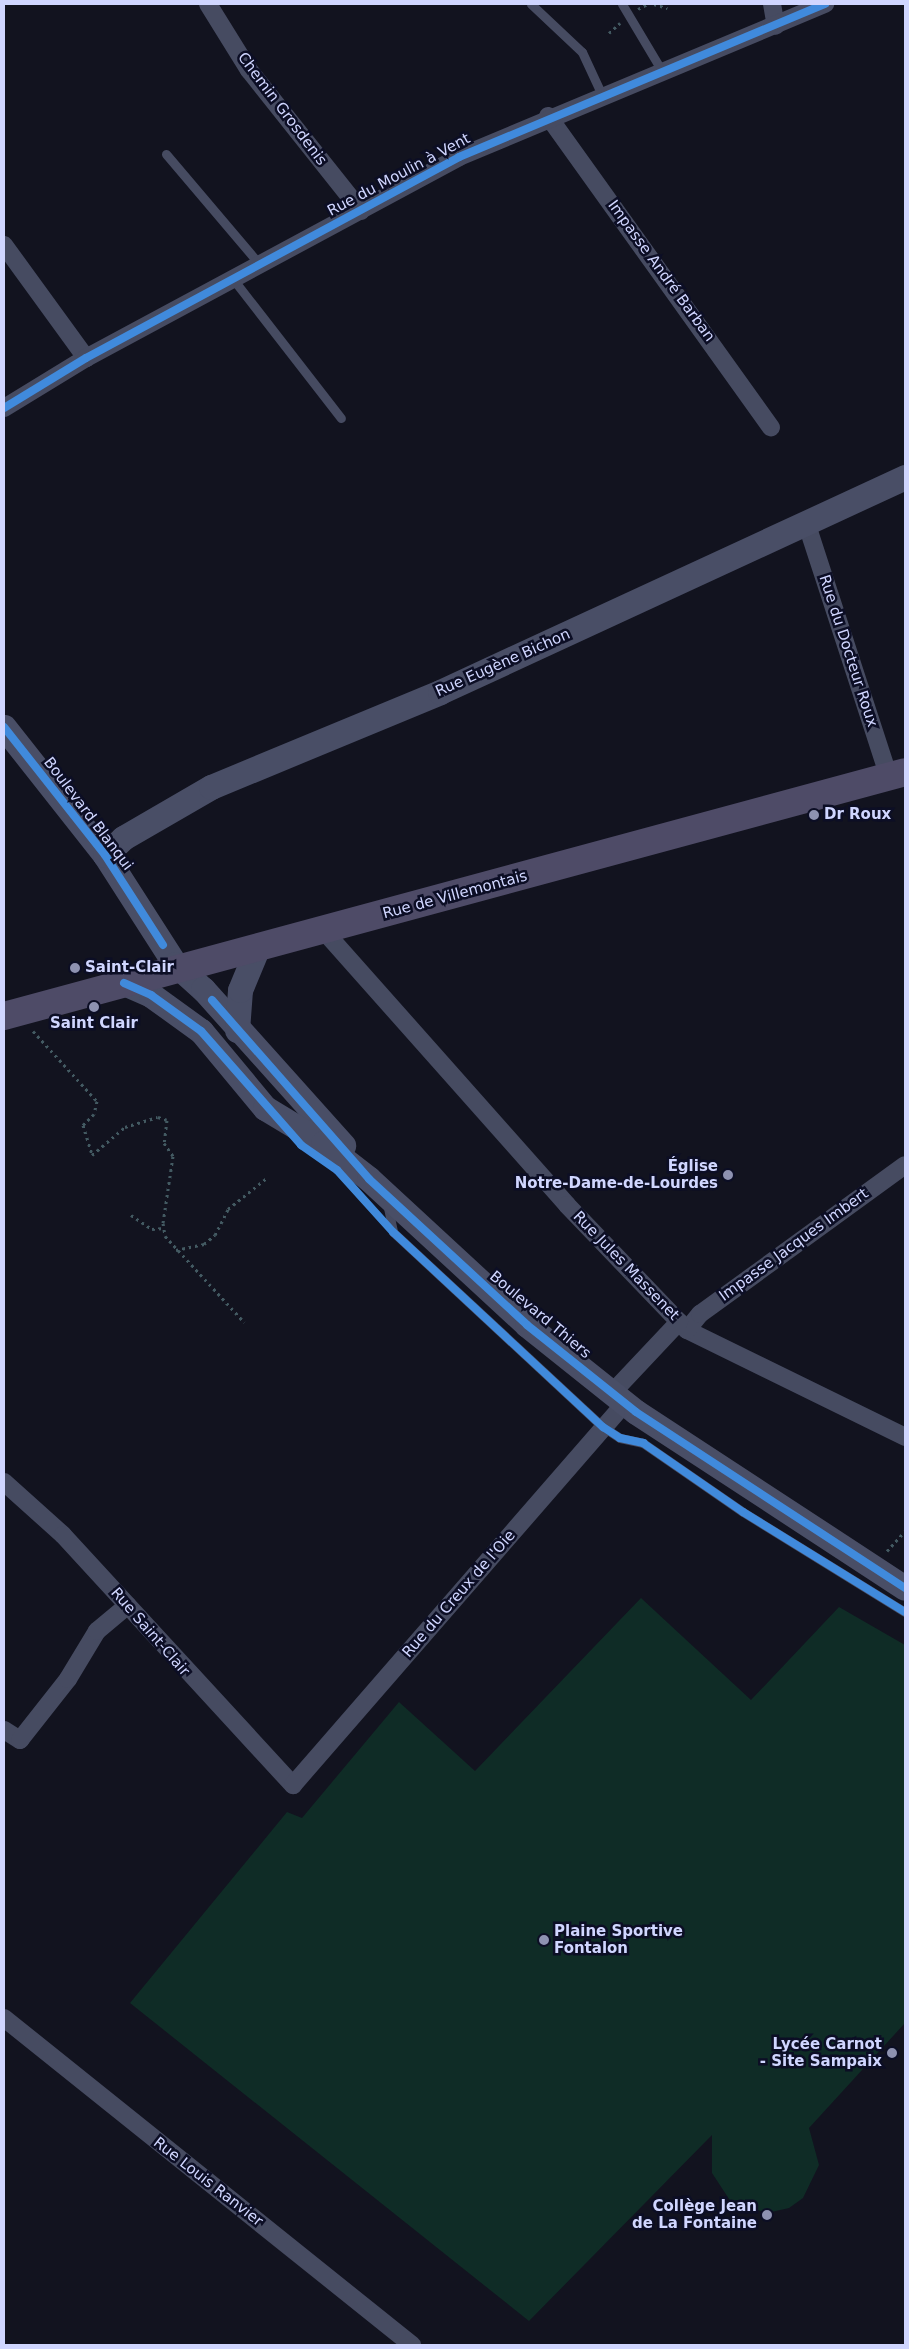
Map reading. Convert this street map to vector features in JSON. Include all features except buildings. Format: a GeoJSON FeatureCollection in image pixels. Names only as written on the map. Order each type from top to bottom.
{"type":"FeatureCollection","features":[{"type":"Feature","properties":{"kind":"main road","name":"Rue Eugène Bichon"},"geometry":{"type":"LineString","coordinates":[[105,855],[123,838],[211,787],[440,692],[807,524],[905,477]]}},
{"type":"Feature","properties":{"kind":"main road","name":"Boulevard Blanqui"},"geometry":{"type":"LineString","coordinates":[[4,728],[105,855],[181,968]]}},
{"type":"Feature","properties":{"kind":"main road","name":"Rue de Villemontais"},"geometry":{"type":"LineString","coordinates":[[12,1014],[324,931],[897,774]]}},
{"type":"Feature","properties":{"kind":"main road"},"geometry":{"type":"LineString","coordinates":[[237,1030],[240,990],[257,949]]}},
{"type":"Feature","properties":{"kind":"main road","name":"Boulevard Thiers"},"geometry":{"type":"LineString","coordinates":[[181,968],[377,1187]]}},
{"type":"Feature","properties":{"kind":"main road","name":"Boulevard Thiers"},"geometry":{"type":"LineString","coordinates":[[181,968],[186,999],[201,1031]]}},
{"type":"Feature","properties":{"kind":"main road","name":"Boulevard Thiers"},"geometry":{"type":"LineString","coordinates":[[124,983],[152,995],[201,1031],[265,1108],[323,1143],[377,1187],[527,1325],[619,1398],[905,1588]]}},
{"type":"Feature","properties":{"kind":"street","name":"Chemin Grosdenis"},"geometry":{"type":"LineString","coordinates":[[208,4],[249,70],[361,210]]}},
{"type":"Feature","properties":{"kind":"street"},"geometry":{"type":"LineString","coordinates":[[772,4],[776,26]]}},
{"type":"Feature","properties":{"kind":"street","name":"Rue du Moulin à Vent"},"geometry":{"type":"LineString","coordinates":[[4,408],[86,358],[460,157],[548,116],[776,26],[825,4]]}},
{"type":"Feature","properties":{"kind":"street","name":"Impasse André Barban"},"geometry":{"type":"LineString","coordinates":[[548,116],[771,427]]}},
{"type":"Feature","properties":{"kind":"street"},"geometry":{"type":"LineString","coordinates":[[4,245],[86,358]]}},
{"type":"Feature","properties":{"kind":"street","name":"Rue du Docteur Roux"},"geometry":{"type":"LineString","coordinates":[[807,524],[897,774]]}},
{"type":"Feature","properties":{"kind":"street","name":"Rue Jules Massenet"},"geometry":{"type":"LineString","coordinates":[[324,931],[567,1205],[683,1326],[905,1437]]}},
{"type":"Feature","properties":{"kind":"street","name":"Impasse Jacques Imbert"},"geometry":{"type":"LineString","coordinates":[[619,1398],[683,1326],[905,1165]]}},
{"type":"Feature","properties":{"kind":"street","name":"Rue du Creux de l'Oie"},"geometry":{"type":"LineString","coordinates":[[293,1785],[603,1427],[619,1398]]}},
{"type":"Feature","properties":{"kind":"street","name":"Rue Saint-Clair"},"geometry":{"type":"LineString","coordinates":[[4,1482],[63,1535],[293,1785]]}},
{"type":"Feature","properties":{"kind":"street"},"geometry":{"type":"LineString","coordinates":[[4,1730],[20,1740],[68,1679],[96,1631],[128,1605]]}},
{"type":"Feature","properties":{"kind":"street","name":"Rue Louis Ranvier"},"geometry":{"type":"LineString","coordinates":[[4,2018],[412,2345]]}},
{"type":"Feature","properties":{"kind":"lane"},"geometry":{"type":"LineString","coordinates":[[531,4],[582,52],[602,95]]}},
{"type":"Feature","properties":{"kind":"lane"},"geometry":{"type":"LineString","coordinates":[[622,4],[662,71]]}},
{"type":"Feature","properties":{"kind":"lane"},"geometry":{"type":"LineString","coordinates":[[166,154],[260,265]]}},
{"type":"Feature","properties":{"kind":"lane"},"geometry":{"type":"LineString","coordinates":[[233,279],[341,418]]}},
{"type":"Feature","properties":{"kind":"lane"},"geometry":{"type":"LineString","coordinates":[[377,1187],[393,1232],[603,1427],[620,1438],[643,1443],[743,1512],[905,1612]]}},
{"type":"Feature","properties":{"kind":"path"},"geometry":{"type":"LineString","coordinates":[[654,4],[668,8]]}},
{"type":"Feature","properties":{"kind":"path"},"geometry":{"type":"LineString","coordinates":[[12,1014],[89,1088],[97,1101],[94,1114],[83,1125],[92,1155],[125,1127],[158,1118],[167,1120],[164,1143],[173,1156],[164,1228],[176,1250],[244,1322]]}},
{"type":"Feature","properties":{"kind":"path"},"geometry":{"type":"LineString","coordinates":[[176,1250],[204,1244],[215,1235],[228,1209],[268,1177]]}},
{"type":"Feature","properties":{"kind":"path"},"geometry":{"type":"LineString","coordinates":[[131,1215],[152,1229],[164,1228]]}},
{"type":"Feature","properties":{"kind":"green space","name":"Plaine Sportive Fontalon"},"geometry":{"type":"Polygon","coordinates":[[[641,1598],[751,1700],[839,1607],[905,1645],[905,2023],[809,2128],[819,2165],[803,2198],[789,2208],[767,2213],[731,2202],[712,2173],[712,2135],[529,2321],[130,2003],[287,1812],[302,1818],[399,1702],[475,1771],[641,1598]]]}},
{"type":"Feature","properties":{"kind":"cycle path"},"geometry":{"type":"LineString","coordinates":[[4,408],[86,358],[459,157],[825,4]]}},
{"type":"Feature","properties":{"kind":"cycle path"},"geometry":{"type":"LineString","coordinates":[[4,727],[105,855],[163,945]]}},
{"type":"Feature","properties":{"kind":"cycle path"},"geometry":{"type":"LineString","coordinates":[[124,983],[151,995],[201,1031],[301,1145],[337,1170],[393,1232],[603,1427],[620,1438],[643,1443],[743,1512],[905,1612]]}},
{"type":"Feature","properties":{"kind":"cycle path"},"geometry":{"type":"LineString","coordinates":[[212,1000],[369,1179],[527,1325],[636,1412],[905,1588]]}},
{"type":"Feature","properties":{"kind":"place","name":"Dr Roux"},"geometry":{"type":"Point","coordinates":[814,815]}},
{"type":"Feature","properties":{"kind":"place","name":"Saint-Clair"},"geometry":{"type":"Point","coordinates":[75,968]}},
{"type":"Feature","properties":{"kind":"place","name":"Saint Clair"},"geometry":{"type":"Point","coordinates":[94,1007]}},
{"type":"Feature","properties":{"kind":"place","name":"Église Notre-Dame-de-Lourdes"},"geometry":{"type":"Point","coordinates":[728,1175]}},
{"type":"Feature","properties":{"kind":"place","name":"Plaine Sportive Fontalon"},"geometry":{"type":"Point","coordinates":[544,1940]}},
{"type":"Feature","properties":{"kind":"place","name":"Lycée Carnot - Site Sampaix"},"geometry":{"type":"Point","coordinates":[892,2053]}},
{"type":"Feature","properties":{"kind":"place","name":"Collège Jean de La Fontaine"},"geometry":{"type":"Point","coordinates":[767,2215]}}]}
